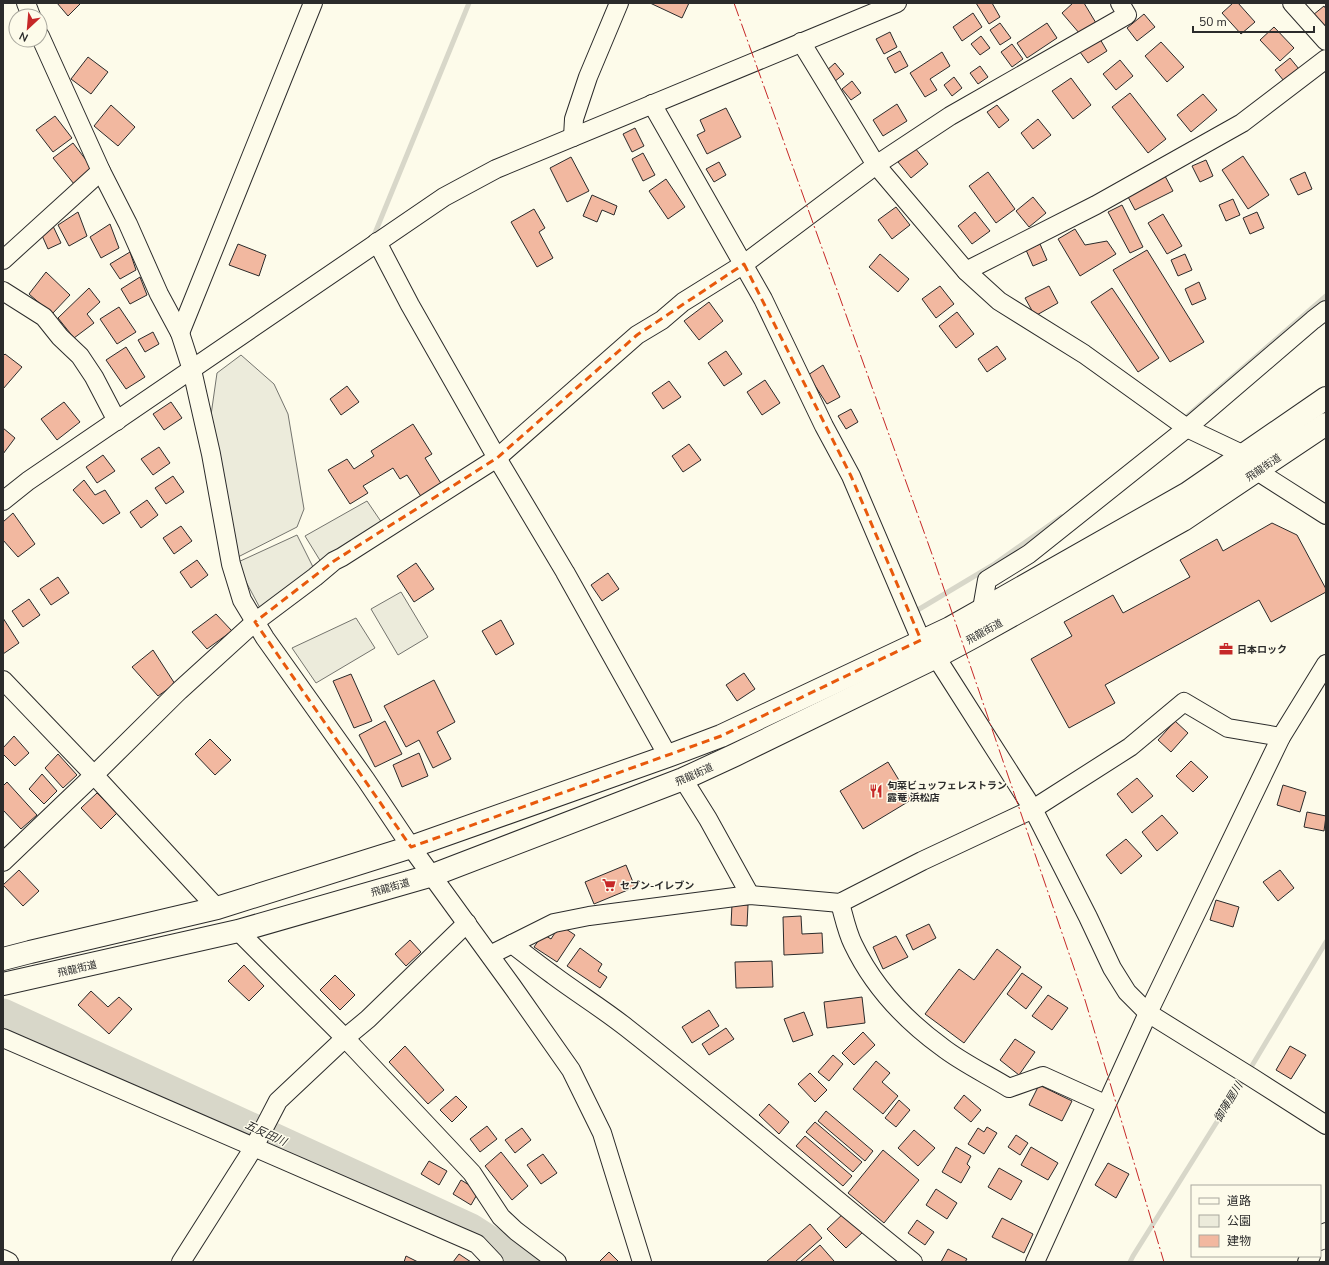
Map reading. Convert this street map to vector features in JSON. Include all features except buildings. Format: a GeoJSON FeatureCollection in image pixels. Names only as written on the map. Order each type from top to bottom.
{"type":"FeatureCollection","features":[{"type":"Feature","properties":{"kind":"highway","name":"飛龍街道"},"geometry":{"type":"LineString","coordinates":[[3,984],[238,931],[433,875],[683,779],[936,657],[1183,520],[1326,398]]}},
{"type":"Feature","properties":{"kind":"highway","name":"飛龍街道"},"geometry":{"type":"LineString","coordinates":[[3,959],[217,908],[411,847],[668,756],[720,736],[921,640],[950,628],[1188,493],[1326,424]]}},
{"type":"Feature","properties":{"kind":"street"},"geometry":{"type":"LineString","coordinates":[[180,333],[314,3]]}},
{"type":"Feature","properties":{"kind":"street"},"geometry":{"type":"LineString","coordinates":[[3,501],[28,480],[192,370],[377,242],[456,190],[496,169],[897,3]]}},
{"type":"Feature","properties":{"kind":"street"},"geometry":{"type":"LineString","coordinates":[[3,862],[179,691],[255,622],[334,561],[497,458],[637,335],[662,320],[684,302],[744,264],[876,165],[950,116],[1127,15],[1120,3]]}},
{"type":"Feature","properties":{"kind":"street"},"geometry":{"type":"LineString","coordinates":[[1292,3],[1326,41]]}},
{"type":"Feature","properties":{"kind":"street"},"geometry":{"type":"LineString","coordinates":[[573,137],[574,119],[588,77],[617,4]]}},
{"type":"Feature","properties":{"kind":"street"},"geometry":{"type":"LineString","coordinates":[[801,42],[876,165],[966,271],[999,301],[1084,354],[1187,428],[1250,463],[1326,515]]}},
{"type":"Feature","properties":{"kind":"street"},"geometry":{"type":"LineString","coordinates":[[45,48],[159,294],[180,333],[192,370],[211,454],[231,564],[242,600],[265,638],[366,780],[411,847],[433,875],[571,1070],[599,1126],[642,1262]]}},
{"type":"Feature","properties":{"kind":"street"},"geometry":{"type":"LineString","coordinates":[[966,271],[1096,205],[1242,123],[1326,59]]}},
{"type":"Feature","properties":{"kind":"street"},"geometry":{"type":"LineString","coordinates":[[652,104],[763,299],[824,426],[851,476],[921,640]]}},
{"type":"Feature","properties":{"kind":"street"},"geometry":{"type":"LineString","coordinates":[[3,260],[101,171]]}},
{"type":"Feature","properties":{"kind":"street"},"geometry":{"type":"LineString","coordinates":[[377,242],[410,305],[497,458],[565,572],[668,756]]}},
{"type":"Feature","properties":{"kind":"street"},"geometry":{"type":"LineString","coordinates":[[3,291],[44,317],[60,337],[80,356],[94,377],[116,421]]}},
{"type":"Feature","properties":{"kind":"street"},"geometry":{"type":"LineString","coordinates":[[982,609],[987,580],[1029,554],[1187,428],[1326,310]]}},
{"type":"Feature","properties":{"kind":"street"},"geometry":{"type":"LineString","coordinates":[[936,657],[1033,808],[1112,968],[1127,992],[1148,1013],[1326,1125]]}},
{"type":"Feature","properties":{"kind":"street"},"geometry":{"type":"LineString","coordinates":[[1036,1262],[1148,1013],[1281,737],[1326,664]]}},
{"type":"Feature","properties":{"kind":"street"},"geometry":{"type":"LineString","coordinates":[[3,680],[94,775],[217,908]]}},
{"type":"Feature","properties":{"kind":"street"},"geometry":{"type":"LineString","coordinates":[[490,955],[554,923],[589,916],[750,895],[840,903],[922,861],[1033,808],[1130,747],[1184,702],[1228,728],[1281,737]]}},
{"type":"Feature","properties":{"kind":"street"},"geometry":{"type":"LineString","coordinates":[[683,779],[708,819],[750,895]]}},
{"type":"Feature","properties":{"kind":"street"},"geometry":{"type":"LineString","coordinates":[[840,903],[852,943],[870,976],[884,994],[909,1020],[942,1048],[1010,1088],[1043,1076],[1106,1104]]}},
{"type":"Feature","properties":{"kind":"street"},"geometry":{"type":"LineString","coordinates":[[181,1262],[255,1144],[278,1101],[345,1038],[368,1019],[467,923]]}},
{"type":"Feature","properties":{"kind":"street"},"geometry":{"type":"LineString","coordinates":[[238,931],[345,1038],[472,1173],[501,1217],[516,1231],[557,1262]]}},
{"type":"Feature","properties":{"kind":"street"},"geometry":{"type":"LineString","coordinates":[[512,944],[626,1027],[760,1135],[913,1262]]}},
{"type":"Feature","properties":{"kind":"street"},"geometry":{"type":"LineString","coordinates":[[3,1038],[255,1144],[477,1244],[494,1262]]}},
{"type":"Feature","properties":{"kind":"street"},"geometry":{"type":"LineString","coordinates":[[3,1259],[9,1262]]}},
{"type":"Feature","properties":{"kind":"highlighted area"},"geometry":{"type":"Polygon","coordinates":[[[744,264],[851,476],[921,640],[721,736],[411,847],[255,622],[334,561],[497,458],[637,335],[744,264]]]}},
{"type":"Feature","properties":{"kind":"green space"},"geometry":{"type":"Polygon","coordinates":[[[241,355],[274,384],[288,414],[304,509],[297,527],[238,557],[211,415],[217,373],[241,355]]]}},
{"type":"Feature","properties":{"kind":"green space"},"geometry":{"type":"Polygon","coordinates":[[[367,501],[382,523],[321,562],[305,536],[367,501]]]}},
{"type":"Feature","properties":{"kind":"green space"},"geometry":{"type":"Polygon","coordinates":[[[297,535],[315,571],[260,608],[236,563],[297,535]]]}},
{"type":"Feature","properties":{"kind":"green space"},"geometry":{"type":"Polygon","coordinates":[[[401,592],[428,637],[398,655],[371,609],[401,592]]]}},
{"type":"Feature","properties":{"kind":"green space"},"geometry":{"type":"Polygon","coordinates":[[[356,618],[375,648],[316,683],[292,648],[356,618]]]}},
{"type":"Feature","properties":{"kind":"waterway"},"geometry":{"type":"LineString","coordinates":[[375,233],[469,3]]}},
{"type":"Feature","properties":{"kind":"waterway"},"geometry":{"type":"LineString","coordinates":[[1184,419],[1326,296]]}},
{"type":"Feature","properties":{"kind":"waterway"},"geometry":{"type":"LineString","coordinates":[[916,611],[993,565],[1061,517]]}},
{"type":"Feature","properties":{"kind":"waterway","name":"御陣屋川"},"geometry":{"type":"LineString","coordinates":[[1130,1262],[1250,1069],[1326,942]]}},
{"type":"Feature","properties":{"kind":"waterway","name":"五反田川"},"geometry":{"type":"LineString","coordinates":[[3,1013],[471,1228],[524,1262]]}},
{"type":"Feature","properties":{"kind":"power"},"geometry":{"type":"LineString","coordinates":[[734,3],[933,557],[1085,1000],[1164,1262]]}},
{"type":"Feature","properties":{"kind":"place","name":"日本ロック"},"geometry":{"type":"Point","coordinates":[1226,649]}},
{"type":"Feature","properties":{"kind":"place","name":"旬菜ビュッフェレストラン 露菴 浜松店"},"geometry":{"type":"Point","coordinates":[876,791]}},
{"type":"Feature","properties":{"kind":"place","name":"セブン-イレブン"},"geometry":{"type":"Point","coordinates":[609,885]}}]}
